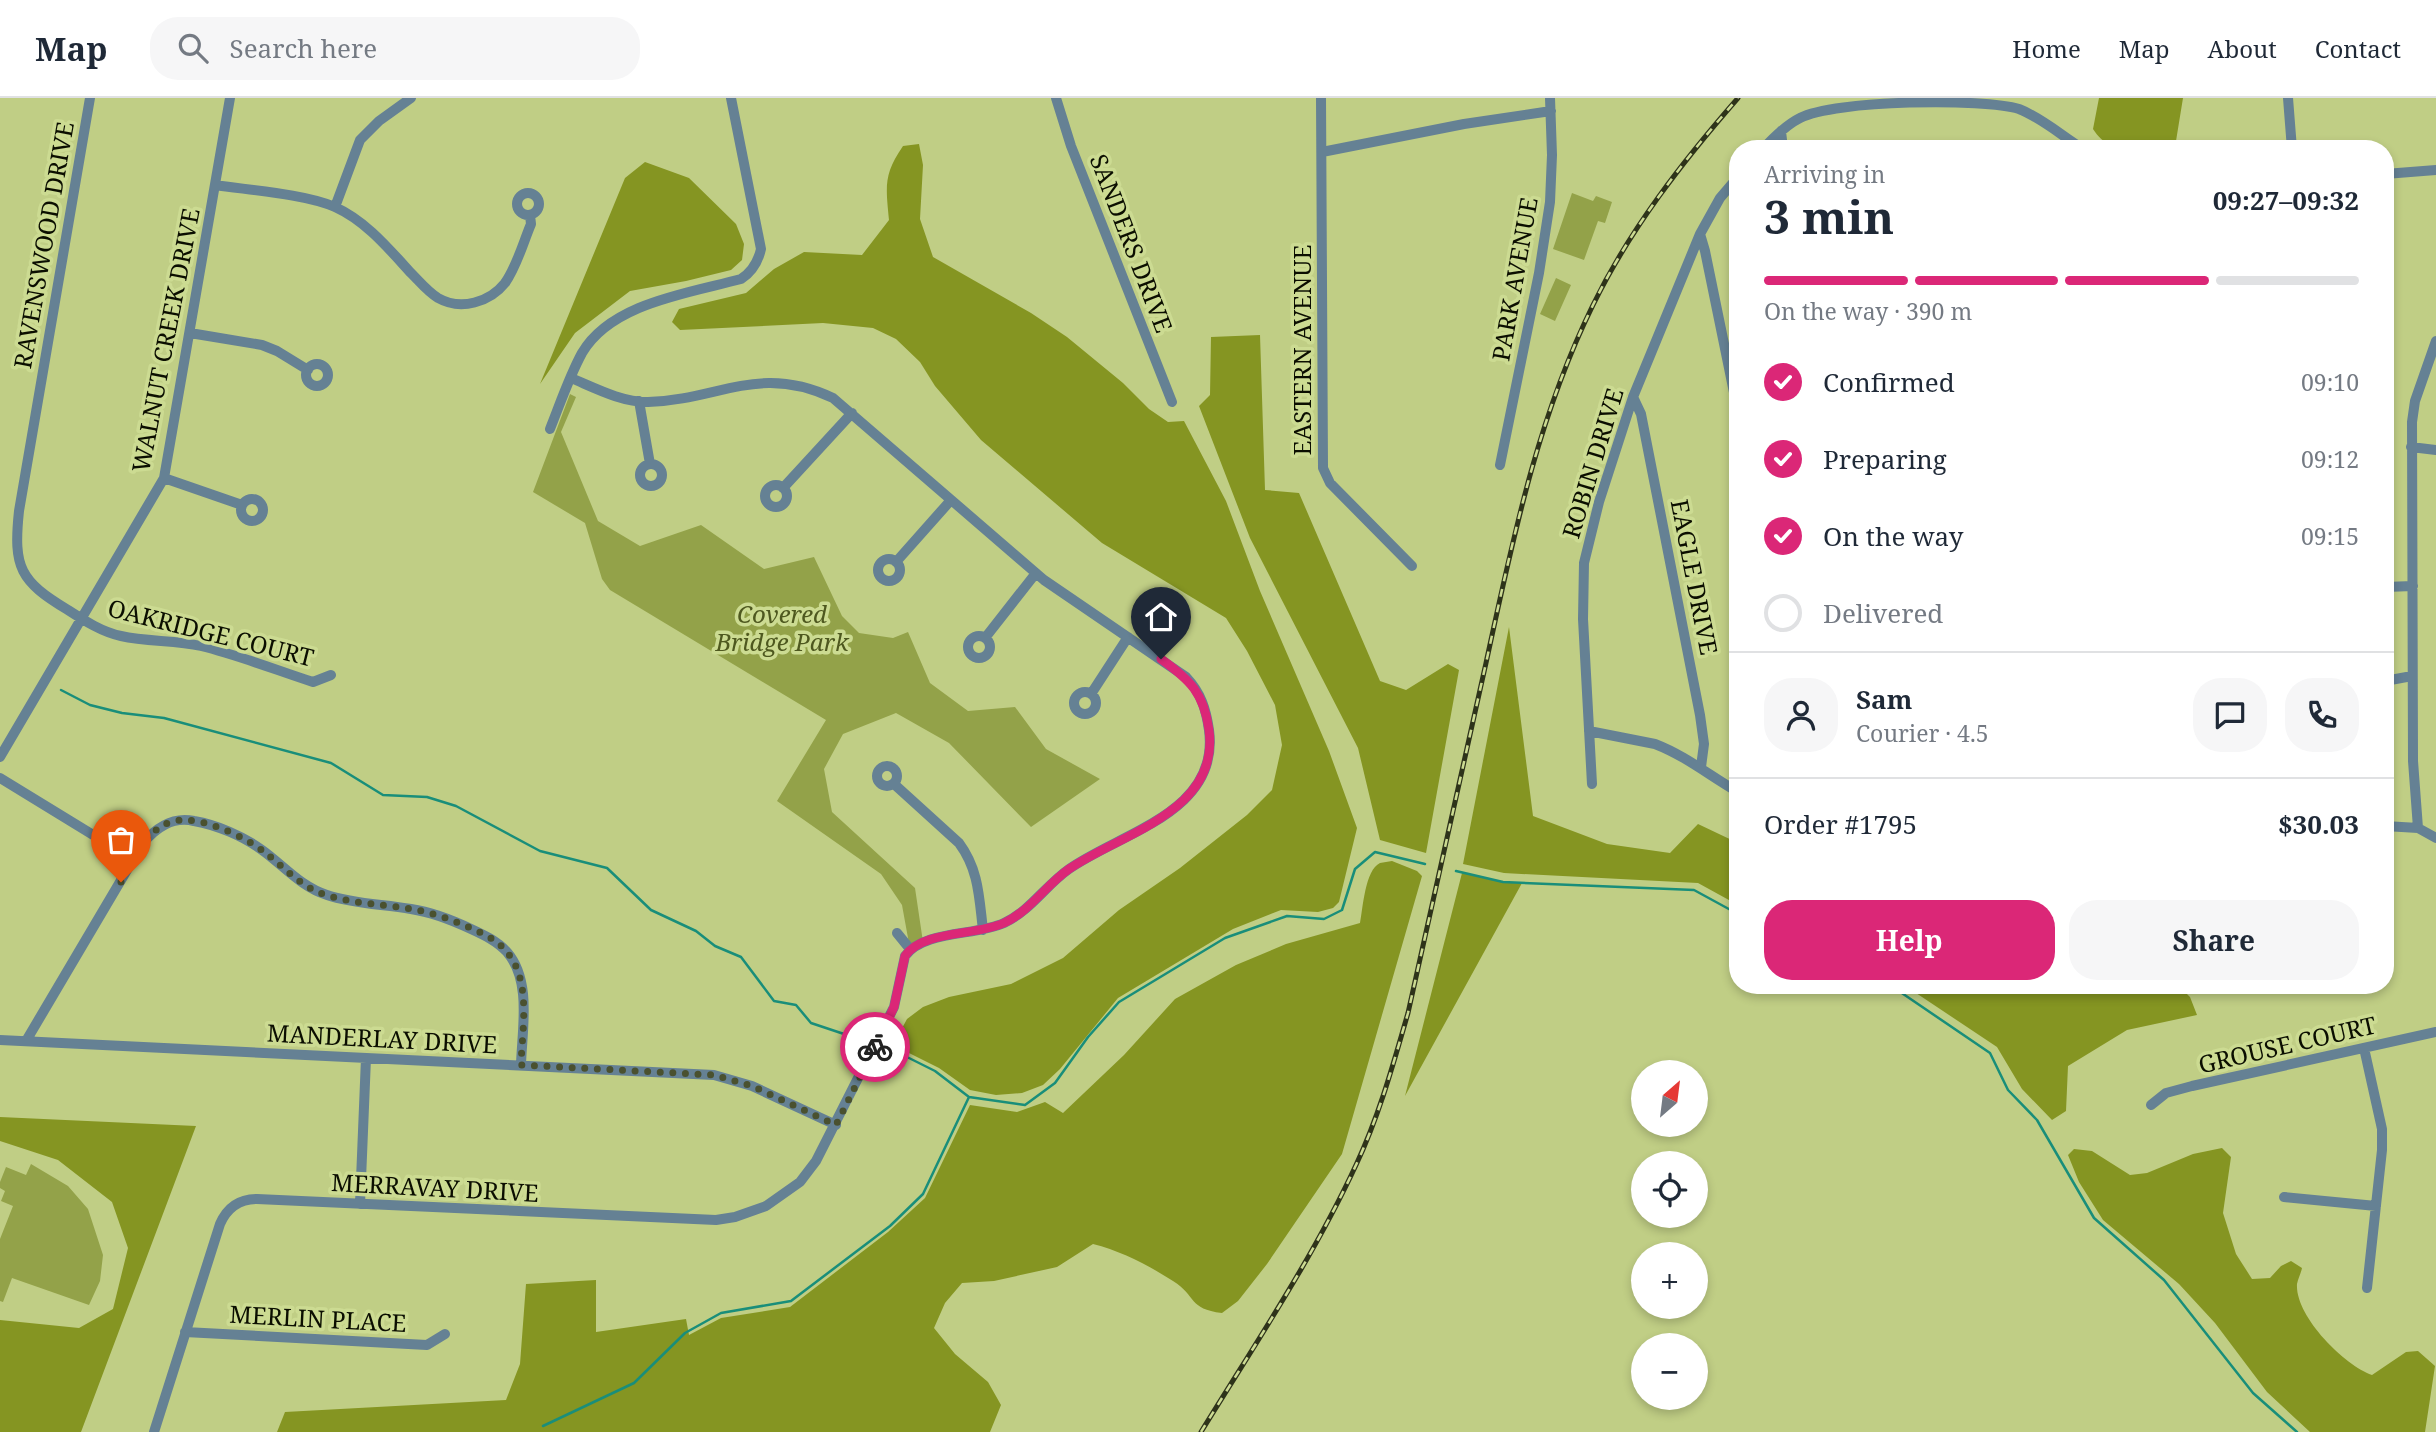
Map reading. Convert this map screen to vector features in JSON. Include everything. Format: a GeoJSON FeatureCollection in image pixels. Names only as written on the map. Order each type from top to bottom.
{"type":"FeatureCollection","features":[{"type":"Feature","properties":{"kind":"street","name":"RAVENSWOOD DRIVE"},"geometry":{"type":"LineString","coordinates":[[83,619],[34,588],[22,569],[16,548],[19,511],[90,98]]}},
{"type":"Feature","properties":{"kind":"street","name":"WALNUT CREEK DRIVE"},"geometry":{"type":"LineString","coordinates":[[0,757],[164,478],[230,98]]}},
{"type":"Feature","properties":{"kind":"street"},"geometry":{"type":"LineString","coordinates":[[335,206],[360,140],[379,121],[411,98]]}},
{"type":"Feature","properties":{"kind":"street"},"geometry":{"type":"LineString","coordinates":[[550,429],[570,378],[587,346],[598,332],[635,310],[741,279],[755,266],[761,249],[731,98]]}},
{"type":"Feature","properties":{"kind":"street","name":"SANDERS DRIVE"},"geometry":{"type":"LineString","coordinates":[[1056,98],[1071,146],[1172,402]]}},
{"type":"Feature","properties":{"kind":"street","name":"EASTERN AVENUE"},"geometry":{"type":"LineString","coordinates":[[1321,98],[1323,468],[1330,483],[1412,566]]}},
{"type":"Feature","properties":{"kind":"street","name":"PARK AVENUE"},"geometry":{"type":"LineString","coordinates":[[1500,465],[1539,273],[1550,202],[1550,98]]}},
{"type":"Feature","properties":{"kind":"street"},"geometry":{"type":"LineString","coordinates":[[2288,98],[2291,140]]}},
{"type":"Feature","properties":{"kind":"street"},"geometry":{"type":"LineString","coordinates":[[1772,140],[1800,117],[1824,109],[1882,103],[1981,102],[2021,110],[2069,140]]}},
{"type":"Feature","properties":{"kind":"street"},"geometry":{"type":"LineString","coordinates":[[1322,152],[1464,124],[1550,111]]}},
{"type":"Feature","properties":{"kind":"street"},"geometry":{"type":"LineString","coordinates":[[1781,131],[1782,140]]}},
{"type":"Feature","properties":{"kind":"street"},"geometry":{"type":"LineString","coordinates":[[2394,173],[2436,170]]}},
{"type":"Feature","properties":{"kind":"street"},"geometry":{"type":"LineString","coordinates":[[215,185],[335,206],[372,232],[429,292],[441,300],[461,304],[483,300],[506,282],[531,224],[530,215]]}},
{"type":"Feature","properties":{"kind":"street","name":"ROBIN DRIVE"},"geometry":{"type":"LineString","coordinates":[[1592,784],[1583,619],[1584,562],[1599,502],[1633,397],[1700,234],[1729,188]]}},
{"type":"Feature","properties":{"kind":"street"},"geometry":{"type":"LineString","coordinates":[[1700,234],[1729,368]]}},
{"type":"Feature","properties":{"kind":"street"},"geometry":{"type":"LineString","coordinates":[[190,333],[262,345],[308,370]]}},
{"type":"Feature","properties":{"kind":"street"},"geometry":{"type":"LineString","coordinates":[[2418,828],[2413,761],[2411,447],[2415,401],[2436,341]]}},
{"type":"Feature","properties":{"kind":"street"},"geometry":{"type":"LineString","coordinates":[[570,378],[607,393],[639,401],[663,400],[767,382],[812,388],[833,398],[1036,573],[1180,672],[1202,699],[1207,715],[1210,747],[1201,780],[1187,799],[1170,812],[1070,868],[1011,919],[983,930],[931,940],[910,949],[897,933]]}},
{"type":"Feature","properties":{"kind":"street","name":"EAGLE DRIVE"},"geometry":{"type":"LineString","coordinates":[[1633,397],[1641,414],[1700,715],[1704,744],[1701,767]]}},
{"type":"Feature","properties":{"kind":"street"},"geometry":{"type":"LineString","coordinates":[[639,401],[650,464]]}},
{"type":"Feature","properties":{"kind":"street"},"geometry":{"type":"LineString","coordinates":[[783,488],[852,413]]}},
{"type":"Feature","properties":{"kind":"street"},"geometry":{"type":"LineString","coordinates":[[2411,447],[2436,450]]}},
{"type":"Feature","properties":{"kind":"street"},"geometry":{"type":"LineString","coordinates":[[164,478],[242,505]]}},
{"type":"Feature","properties":{"kind":"street"},"geometry":{"type":"LineString","coordinates":[[896,562],[951,500]]}},
{"type":"Feature","properties":{"kind":"street"},"geometry":{"type":"LineString","coordinates":[[985,638],[1036,573]]}},
{"type":"Feature","properties":{"kind":"street"},"geometry":{"type":"LineString","coordinates":[[2394,587],[2413,586]]}},
{"type":"Feature","properties":{"kind":"street","name":"OAKRIDGE COURT"},"geometry":{"type":"LineString","coordinates":[[83,619],[120,636],[202,646],[313,682],[331,675]]}},
{"type":"Feature","properties":{"kind":"street"},"geometry":{"type":"LineString","coordinates":[[1091,694],[1128,637]]}},
{"type":"Feature","properties":{"kind":"street"},"geometry":{"type":"LineString","coordinates":[[2394,679],[2412,676]]}},
{"type":"Feature","properties":{"kind":"street"},"geometry":{"type":"LineString","coordinates":[[1589,731],[1655,744],[1701,767],[1729,786]]}},
{"type":"Feature","properties":{"kind":"street"},"geometry":{"type":"LineString","coordinates":[[0,778],[134,860]]}},
{"type":"Feature","properties":{"kind":"street"},"geometry":{"type":"LineString","coordinates":[[894,783],[959,843],[968,855],[973,865],[983,930]]}},
{"type":"Feature","properties":{"kind":"street"},"geometry":{"type":"LineString","coordinates":[[26,1041],[143,843],[159,828],[176,821],[195,821],[252,843],[299,881],[319,892],[348,902],[414,909],[456,921],[495,941],[511,957],[522,984],[521,1065]]}},
{"type":"Feature","properties":{"kind":"street"},"geometry":{"type":"LineString","coordinates":[[2394,826],[2418,828],[2436,838]]}},
{"type":"Feature","properties":{"kind":"street","name":"MERRAVAY DRIVE"},"geometry":{"type":"LineString","coordinates":[[154,1432],[220,1224],[228,1210],[247,1199],[716,1220],[766,1206],[800,1182],[823,1151],[894,1007],[905,956],[910,949]]}},
{"type":"Feature","properties":{"kind":"street","name":"GROUSE COURT"},"geometry":{"type":"LineString","coordinates":[[2151,1105],[2166,1093],[2436,1032]]}},
{"type":"Feature","properties":{"kind":"street","name":"MANDERLAY DRIVE"},"geometry":{"type":"LineString","coordinates":[[0,1040],[714,1075],[752,1086],[836,1125]]}},
{"type":"Feature","properties":{"kind":"street"},"geometry":{"type":"LineString","coordinates":[[2364,1048],[2382,1129],[2367,1288]]}},
{"type":"Feature","properties":{"kind":"street"},"geometry":{"type":"LineString","coordinates":[[360,1204],[366,1058]]}},
{"type":"Feature","properties":{"kind":"street"},"geometry":{"type":"LineString","coordinates":[[2284,1197],[2376,1206]]}},
{"type":"Feature","properties":{"kind":"street","name":"MERLIN PLACE"},"geometry":{"type":"LineString","coordinates":[[186,1332],[426,1345],[445,1334]]}},
{"type":"Feature","properties":{"kind":"green space"},"geometry":{"type":"Polygon","coordinates":[[[2099,98],[2183,98],[2176,140],[2102,140],[2093,129],[2099,98]]]}},
{"type":"Feature","properties":{"kind":"green space"},"geometry":{"type":"Polygon","coordinates":[[[919,144],[923,165],[920,219],[933,257],[1031,313],[1067,337],[1123,383],[1149,409],[1168,422],[1184,421],[1226,501],[1260,591],[1329,751],[1357,828],[1339,902],[1333,908],[1318,912],[1281,910],[1233,929],[1118,998],[1060,1069],[1043,1085],[1022,1093],[996,1095],[970,1090],[939,1068],[893,1045],[907,1019],[923,1007],[949,997],[1011,984],[1063,958],[1119,910],[1180,868],[1247,815],[1272,790],[1282,745],[1275,705],[1247,651],[1226,618],[1102,543],[981,440],[935,386],[920,362],[896,339],[873,328],[823,323],[680,330],[672,322],[679,309],[746,293],[774,269],[804,252],[862,255],[889,220],[887,182],[892,165],[903,146],[919,144]]]}},
{"type":"Feature","properties":{"kind":"green space"},"geometry":{"type":"Polygon","coordinates":[[[645,162],[689,178],[736,224],[744,244],[742,260],[731,270],[630,291],[575,333],[540,384],[625,178],[645,162]]]}},
{"type":"Feature","properties":{"kind":"green space"},"geometry":{"type":"Polygon","coordinates":[[[1572,193],[1593,201],[1596,196],[1612,202],[1605,223],[1598,221],[1584,260],[1553,249],[1572,193]]]}},
{"type":"Feature","properties":{"kind":"green space"},"geometry":{"type":"Polygon","coordinates":[[[1556,278],[1571,285],[1555,321],[1540,314],[1556,278]]]}},
{"type":"Feature","properties":{"kind":"green space"},"geometry":{"type":"Polygon","coordinates":[[[1260,335],[1265,490],[1299,493],[1380,681],[1406,690],[1448,664],[1459,670],[1426,853],[1380,840],[1358,748],[1250,538],[1199,406],[1210,395],[1211,337],[1260,335]]]}},
{"type":"Feature","properties":{"kind":"green space","name":"Covered Bridge Park"},"geometry":{"type":"Polygon","coordinates":[[[570,394],[576,397],[561,432],[598,521],[640,546],[701,525],[764,569],[814,557],[842,616],[859,633],[893,638],[908,632],[930,683],[968,711],[1015,707],[1046,749],[1100,779],[1031,827],[949,743],[896,713],[843,734],[824,769],[832,812],[915,888],[923,942],[910,949],[902,905],[881,874],[777,801],[826,720],[610,590],[602,579],[585,523],[533,492],[570,394]]]}},
{"type":"Feature","properties":{"kind":"green space"},"geometry":{"type":"Polygon","coordinates":[[[1509,627],[1533,816],[1607,844],[1670,853],[1698,824],[1729,839],[1729,900],[1698,883],[1504,873],[1463,864],[1509,627]]]}},
{"type":"Feature","properties":{"kind":"green space"},"geometry":{"type":"Polygon","coordinates":[[[1392,861],[1417,871],[1422,876],[1342,1154],[1267,1264],[1238,1301],[1222,1313],[1198,1305],[1181,1287],[1144,1264],[1093,1244],[1057,1267],[994,1281],[962,1283],[945,1303],[934,1328],[955,1354],[988,1382],[1001,1405],[990,1432],[277,1432],[285,1412],[506,1400],[520,1364],[526,1284],[596,1280],[596,1332],[686,1319],[689,1335],[721,1318],[790,1307],[888,1232],[925,1198],[970,1105],[1017,1112],[1045,1102],[1063,1113],[1124,1055],[1175,999],[1236,965],[1286,944],[1360,923],[1371,873],[1380,863],[1392,861]]]}},
{"type":"Feature","properties":{"kind":"green space"},"geometry":{"type":"Polygon","coordinates":[[[1462,873],[1503,882],[1522,883],[1405,1096],[1462,873]]]}},
{"type":"Feature","properties":{"kind":"green space"},"geometry":{"type":"Polygon","coordinates":[[[1918,994],[2187,994],[2197,1015],[2127,1030],[2068,1066],[2066,1111],[2052,1120],[2022,1089],[1997,1047],[1918,994]]]}},
{"type":"Feature","properties":{"kind":"green space"},"geometry":{"type":"Polygon","coordinates":[[[0,1117],[196,1126],[81,1432],[0,1432],[0,1320],[79,1328],[113,1309],[128,1248],[112,1202],[58,1160],[0,1141],[0,1117]]]}},
{"type":"Feature","properties":{"kind":"green space"},"geometry":{"type":"Polygon","coordinates":[[[2222,1148],[2231,1157],[2223,1213],[2236,1254],[2252,1279],[2270,1278],[2281,1266],[2291,1261],[2302,1268],[2297,1284],[2298,1297],[2312,1324],[2335,1350],[2361,1370],[2372,1375],[2406,1352],[2418,1351],[2435,1366],[2425,1432],[2310,1432],[2267,1392],[2215,1323],[2179,1284],[2103,1220],[2079,1182],[2068,1155],[2074,1149],[2092,1151],[2130,1175],[2147,1173],[2193,1154],[2222,1148]]]}},
{"type":"Feature","properties":{"kind":"green space"},"geometry":{"type":"Polygon","coordinates":[[[31,1164],[68,1186],[88,1209],[103,1255],[100,1281],[89,1305],[12,1278],[3,1302],[0,1301],[0,1239],[13,1206],[1,1201],[5,1191],[0,1188],[0,1182],[6,1167],[26,1175],[31,1164]]]}},
{"type":"Feature","properties":{"kind":"waterway"},"geometry":{"type":"LineString","coordinates":[[61,690],[90,705],[122,713],[164,718],[331,763],[383,795],[427,797],[456,806],[540,851],[607,868],[651,910],[696,931],[715,946],[741,957],[774,1001],[796,1005],[811,1023],[847,1035]]}},
{"type":"Feature","properties":{"kind":"waterway"},"geometry":{"type":"LineString","coordinates":[[543,1426],[634,1383],[685,1333],[721,1313],[791,1301],[890,1226],[923,1194],[969,1097],[1025,1105],[1055,1083],[1088,1037],[1119,1002],[1225,938],[1287,916],[1324,919],[1342,910],[1355,869],[1375,852],[1425,864]]}},
{"type":"Feature","properties":{"kind":"waterway"},"geometry":{"type":"LineString","coordinates":[[1456,871],[1503,882],[1694,890],[1729,909]]}},
{"type":"Feature","properties":{"kind":"waterway"},"geometry":{"type":"LineString","coordinates":[[1903,994],[1990,1053],[2008,1090],[2037,1120],[2094,1218],[2164,1280],[2253,1393],[2297,1432]]}},
{"type":"Feature","properties":{"kind":"waterway"},"geometry":{"type":"LineString","coordinates":[[895,1051],[935,1071],[969,1097]]}},
{"type":"Feature","properties":{"kind":"railway"},"geometry":{"type":"LineString","coordinates":[[1201,1432],[1321,1234],[1356,1165],[1379,1109],[1408,1013],[1517,525],[1542,436],[1573,348],[1608,277],[1641,223],[1697,146],[1738,98]]}},
{"type":"Feature","properties":{"kind":"way so far"},"geometry":{"type":"LineString","coordinates":[[121,882],[151,834],[168,823],[195,821],[252,843],[299,881],[319,892],[348,902],[414,909],[456,921],[495,941],[516,965],[523,994],[521,1065],[714,1075],[752,1086],[836,1125],[875,1047]]}},
{"type":"Feature","properties":{"kind":"route"},"geometry":{"type":"LineString","coordinates":[[875,1047],[894,1007],[905,956],[910,949],[931,940],[1000,925],[1028,906],[1070,868],[1170,812],[1187,799],[1201,780],[1205,769],[1210,747],[1207,715],[1202,699],[1193,685],[1161,659]]}}]}
